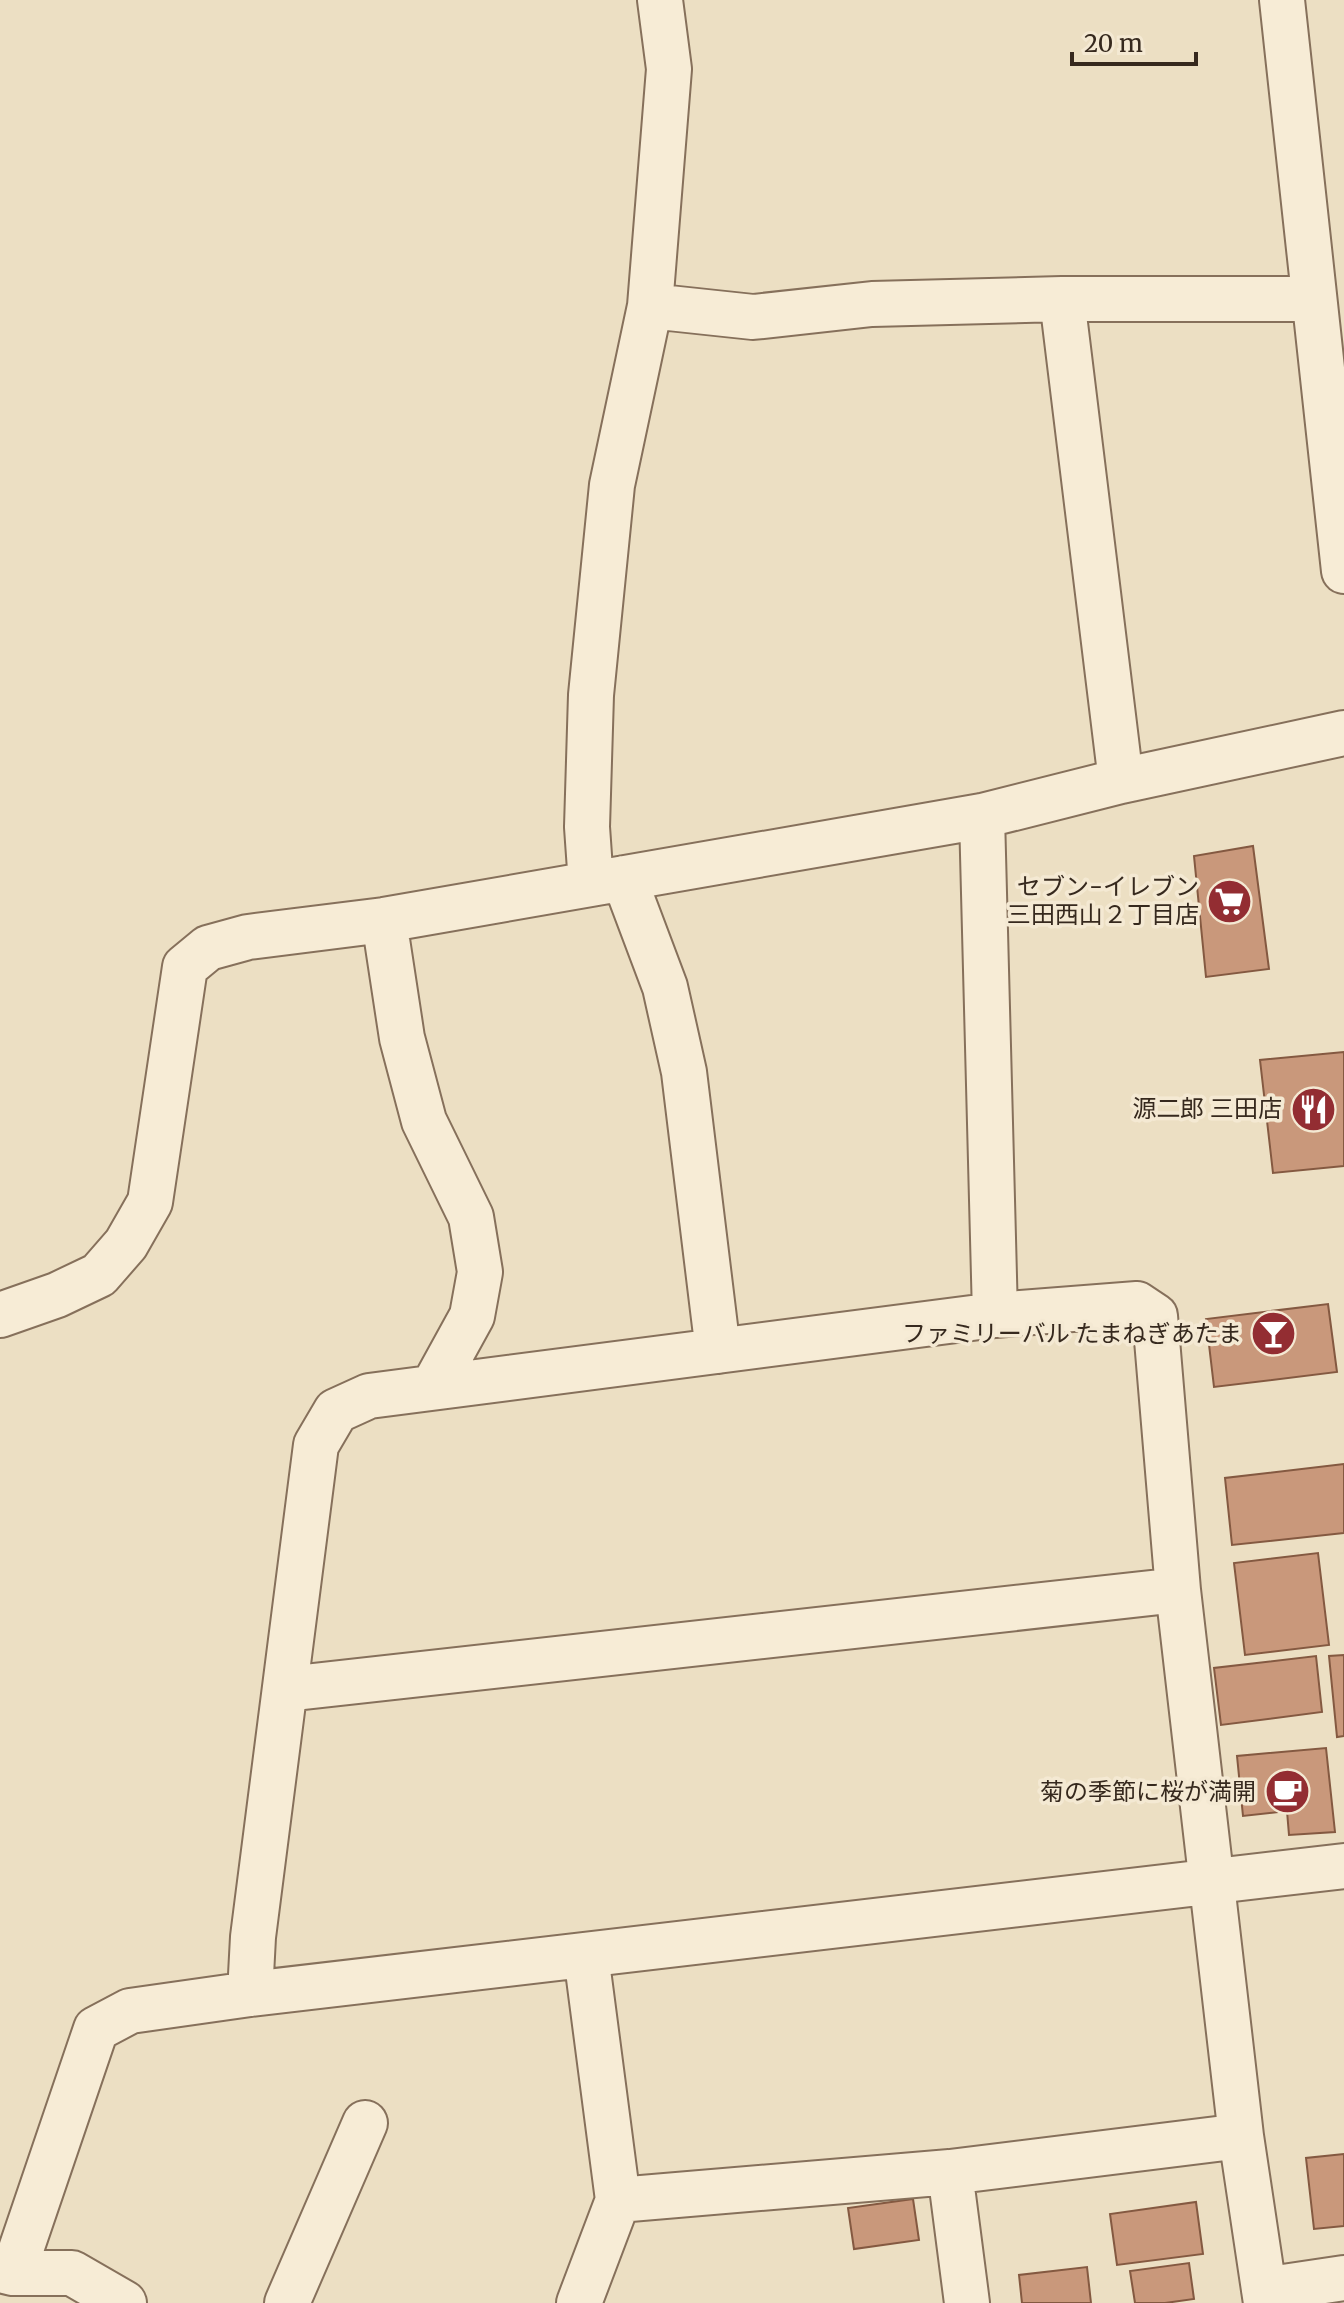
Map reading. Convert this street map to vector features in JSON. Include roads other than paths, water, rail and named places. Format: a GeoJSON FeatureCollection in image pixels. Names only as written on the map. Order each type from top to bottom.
{"type":"FeatureCollection","features":[{"type":"Feature","properties":{"kind":"street"},"geometry":{"type":"LineString","coordinates":[[660,0],[669,69],[650,306],[611,500],[591,695],[587,769],[607,881],[665,987],[684,1072],[718,1351]]}},
{"type":"Feature","properties":{"kind":"street"},"geometry":{"type":"LineString","coordinates":[[1283,0],[1344,571]]}},
{"type":"Feature","properties":{"kind":"street"},"geometry":{"type":"LineString","coordinates":[[650,306],[753,317],[872,304],[1062,299],[1313,299]]}},
{"type":"Feature","properties":{"kind":"street"},"geometry":{"type":"LineString","coordinates":[[1062,299],[1121,781]]}},
{"type":"Feature","properties":{"kind":"street"},"geometry":{"type":"LineString","coordinates":[[0,1315],[57,1295],[99,1275],[126,1244],[150,1202],[185,967],[208,948],[248,937],[384,920],[982,816],[1121,781],[1344,733]]}},
{"type":"Feature","properties":{"kind":"street"},"geometry":{"type":"LineString","coordinates":[[982,816],[995,1315]]}},
{"type":"Feature","properties":{"kind":"street"},"geometry":{"type":"LineString","coordinates":[[384,920],[402,1038],[424,1121],[471,1217],[480,1272],[472,1316],[433,1387]]}},
{"type":"Feature","properties":{"kind":"street"},"geometry":{"type":"LineString","coordinates":[[250,1994],[253,1937],[316,1445],[336,1411],[369,1396],[433,1387],[995,1315],[1137,1304],[1155,1316],[1178,1590],[1241,2136],[1265,2296],[1344,2278]]}},
{"type":"Feature","properties":{"kind":"street"},"geometry":{"type":"LineString","coordinates":[[286,1689],[1178,1590]]}},
{"type":"Feature","properties":{"kind":"street"},"geometry":{"type":"LineString","coordinates":[[124,2303],[72,2273],[7,2271],[96,2029],[130,2011],[250,1994],[1344,1866]]}},
{"type":"Feature","properties":{"kind":"street"},"geometry":{"type":"LineString","coordinates":[[579,2303],[618,2200],[586,1955]]}},
{"type":"Feature","properties":{"kind":"street"},"geometry":{"type":"LineString","coordinates":[[287,2303],[365,2123]]}},
{"type":"Feature","properties":{"kind":"street"},"geometry":{"type":"LineString","coordinates":[[618,2200],[950,2172],[1241,2136]]}},
{"type":"Feature","properties":{"kind":"street"},"geometry":{"type":"LineString","coordinates":[[950,2172],[967,2303]]}},
{"type":"Feature","properties":{"kind":"place","name":"セブン-イレブン 三田西山２丁目店"},"geometry":{"type":"Point","coordinates":[1230,901]}},
{"type":"Feature","properties":{"kind":"place","name":"源二郎 三田店"},"geometry":{"type":"Point","coordinates":[1313,1109]}},
{"type":"Feature","properties":{"kind":"place","name":"ファミリーバル たまねぎあたま"},"geometry":{"type":"Point","coordinates":[1273,1334]}},
{"type":"Feature","properties":{"kind":"place","name":"菊の季節に桜が満開"},"geometry":{"type":"Point","coordinates":[1287,1792]}}]}
